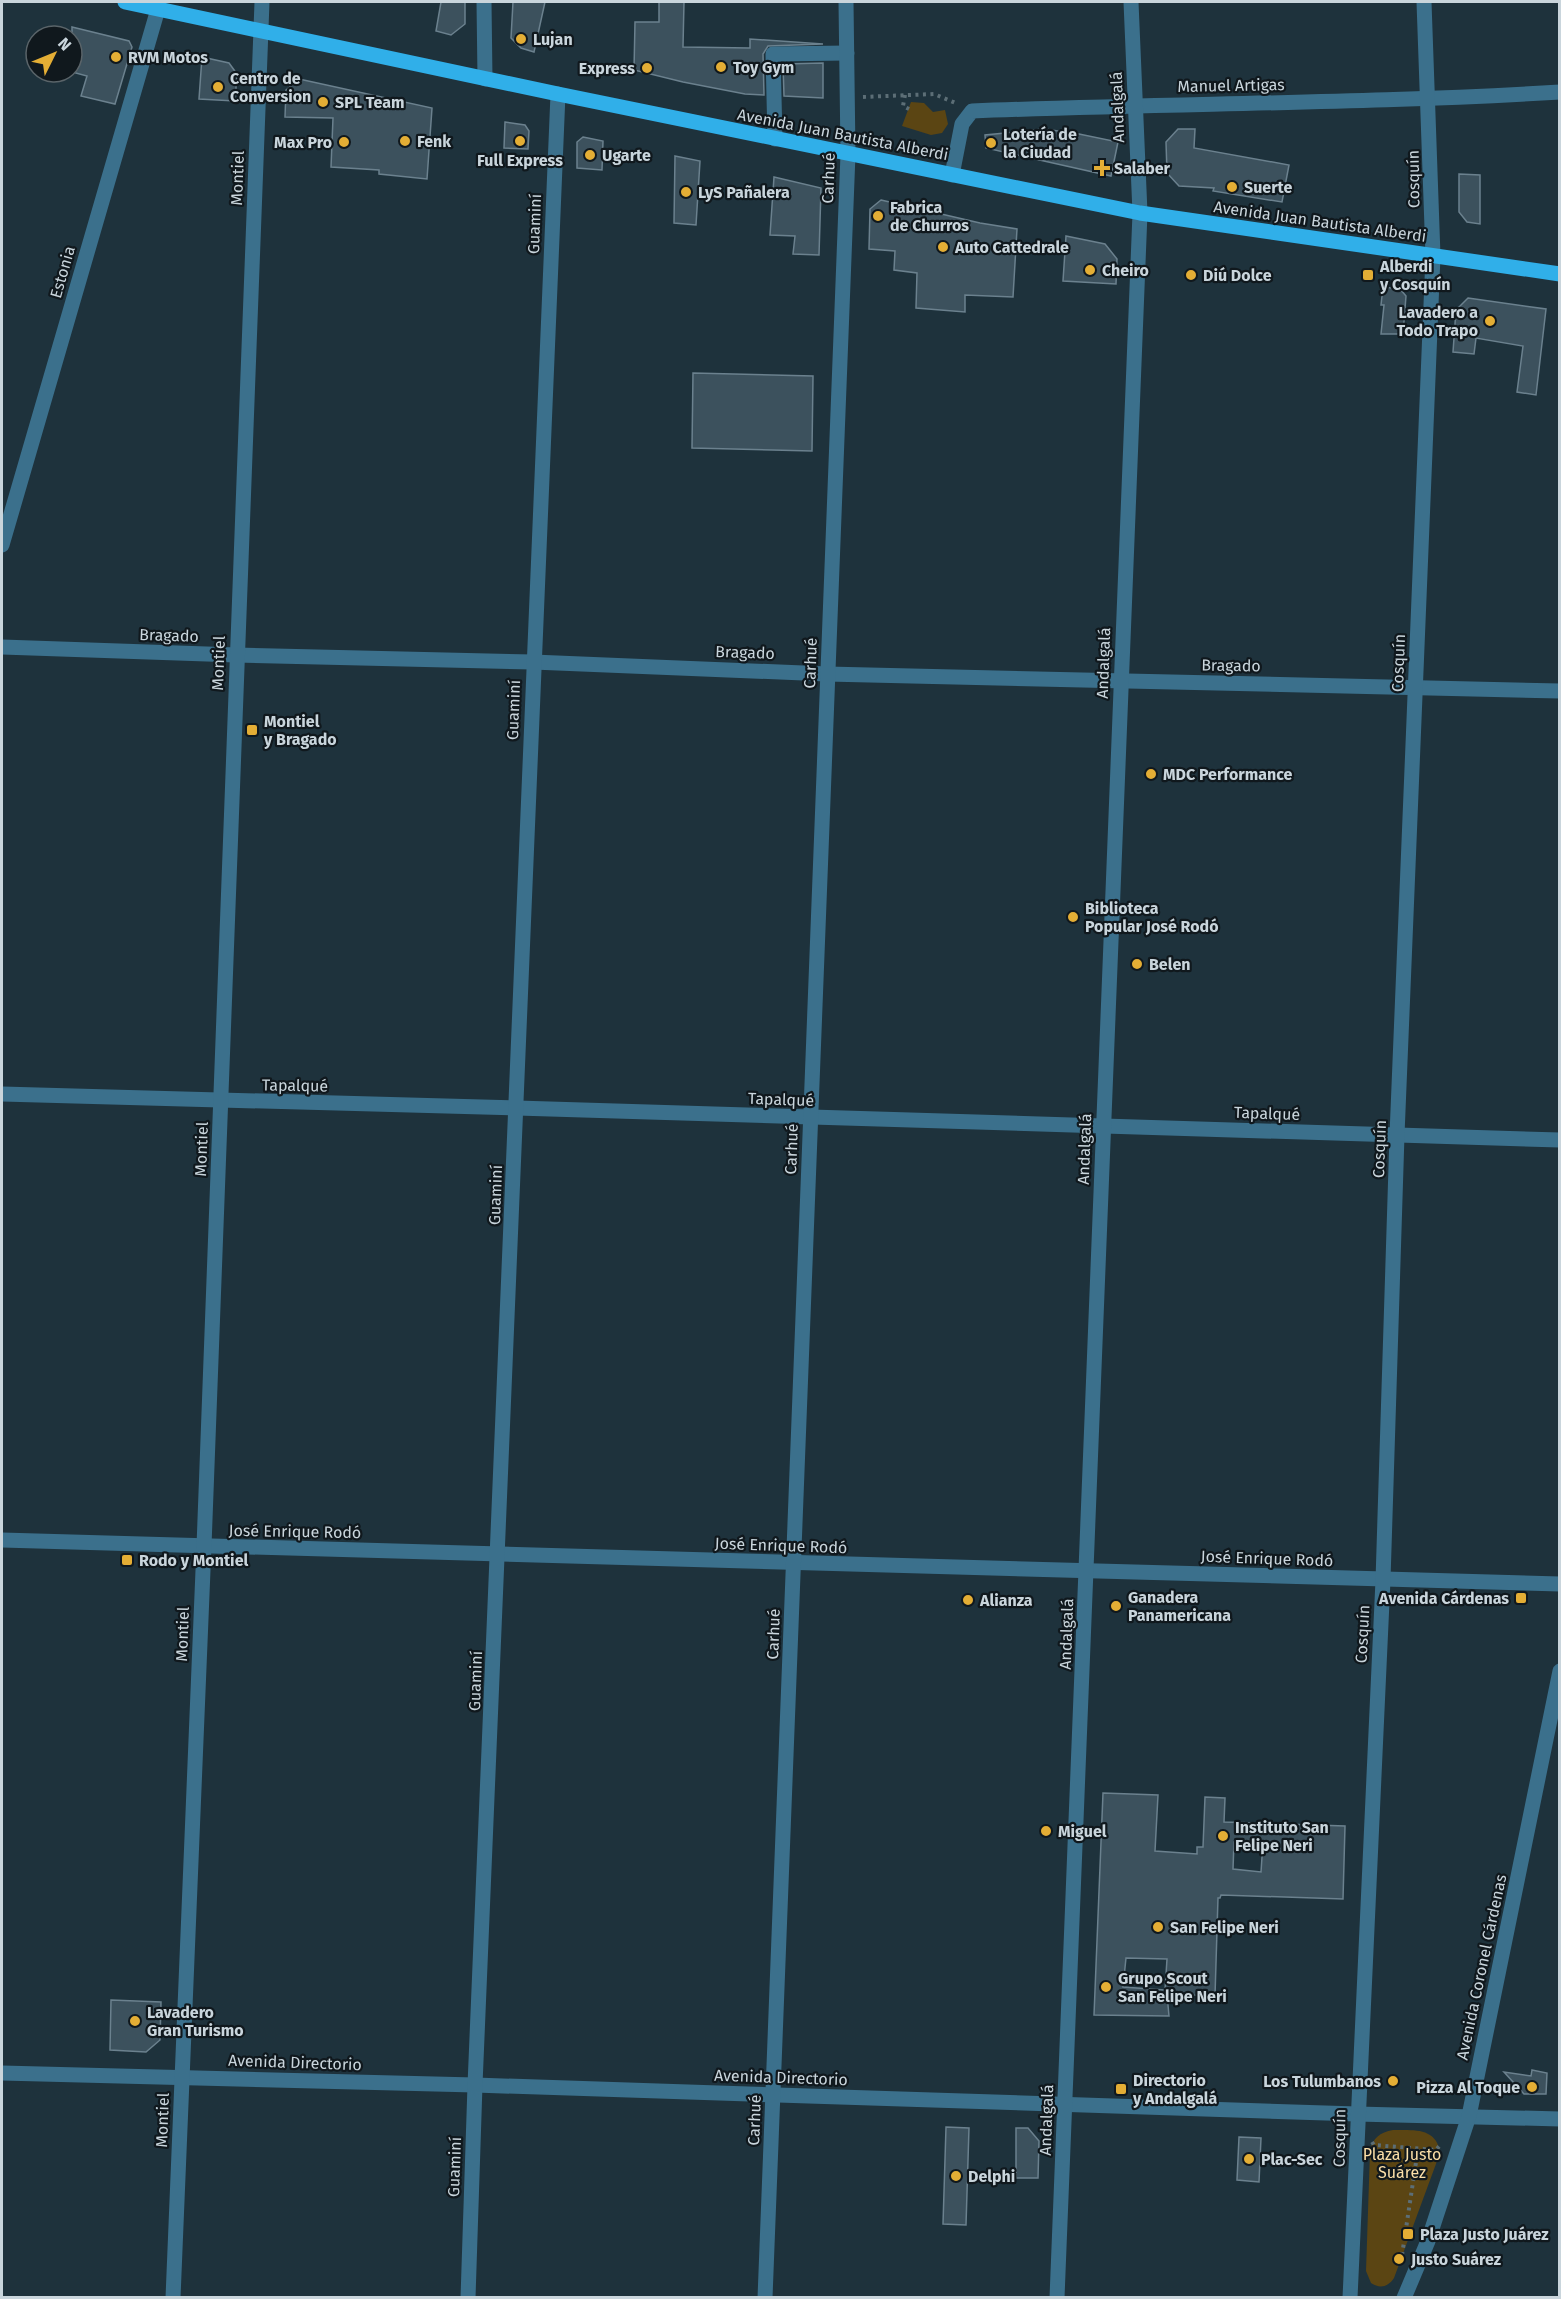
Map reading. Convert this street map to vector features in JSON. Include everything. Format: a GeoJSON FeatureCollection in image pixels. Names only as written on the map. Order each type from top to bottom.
{"type":"FeatureCollection","features":[{"type":"Feature","properties":{"kind":"main road","name":"Avenida Juan Bautista Alberdi"},"geometry":{"type":"LineString","coordinates":[[125,2],[485,79],[1140,213],[1560,273]]}},
{"type":"Feature","properties":{"kind":"street","name":"Montiel"},"geometry":{"type":"LineString","coordinates":[[173,2298],[204,1546],[262,2]]}},
{"type":"Feature","properties":{"kind":"street"},"geometry":{"type":"LineString","coordinates":[[484,2],[485,79]]}},
{"type":"Feature","properties":{"kind":"street","name":"Carhué"},"geometry":{"type":"LineString","coordinates":[[765,2298],[848,154],[846,2]]}},
{"type":"Feature","properties":{"kind":"street","name":"Andalgalá"},"geometry":{"type":"LineString","coordinates":[[1058,2298],[1102,1127],[1140,213],[1131,2]]}},
{"type":"Feature","properties":{"kind":"street","name":"Cosquín"},"geometry":{"type":"LineString","coordinates":[[1350,2298],[1383,1580],[1397,1135],[1433,256],[1424,2]]}},
{"type":"Feature","properties":{"kind":"street","name":"Estonia"},"geometry":{"type":"LineString","coordinates":[[2,545],[158,9]]}},
{"type":"Feature","properties":{"kind":"street"},"geometry":{"type":"LineString","coordinates":[[775,139],[773,54],[846,53]]}},
{"type":"Feature","properties":{"kind":"street","name":"Manuel Artigas"},"geometry":{"type":"LineString","coordinates":[[972,111],[1135,105],[1429,100],[1560,92]]}},
{"type":"Feature","properties":{"kind":"street","name":"Guaminí"},"geometry":{"type":"LineString","coordinates":[[468,2298],[533,662],[558,94]]}},
{"type":"Feature","properties":{"kind":"street"},"geometry":{"type":"LineString","coordinates":[[952,175],[962,124],[972,111]]}},
{"type":"Feature","properties":{"kind":"street","name":"Bragado"},"geometry":{"type":"LineString","coordinates":[[2,647],[533,662],[827,674],[1560,691]]}},
{"type":"Feature","properties":{"kind":"street","name":"Tapalqué"},"geometry":{"type":"LineString","coordinates":[[2,1094],[1560,1140]]}},
{"type":"Feature","properties":{"kind":"street","name":"José Enrique Rodó"},"geometry":{"type":"LineString","coordinates":[[2,1540],[1560,1584]]}},
{"type":"Feature","properties":{"kind":"street","name":"Avenida Coronel Cárdenas"},"geometry":{"type":"LineString","coordinates":[[1404,2298],[1428,2241],[1469,2116],[1560,1671]]}},
{"type":"Feature","properties":{"kind":"street","name":"Avenida Directorio"},"geometry":{"type":"LineString","coordinates":[[2,2073],[475,2085],[1560,2119]]}},
{"type":"Feature","properties":{"kind":"path"},"geometry":{"type":"LineString","coordinates":[[847,97],[934,94],[972,111]]}},
{"type":"Feature","properties":{"kind":"path"},"geometry":{"type":"LineString","coordinates":[[905,95],[903,106],[909,108]]}},
{"type":"Feature","properties":{"kind":"path"},"geometry":{"type":"LineString","coordinates":[[1357,2114],[1374,2145],[1436,2150],[1448,2137]]}},
{"type":"Feature","properties":{"kind":"path"},"geometry":{"type":"LineString","coordinates":[[1411,2282],[1400,2270],[1418,2150]]}},
{"type":"Feature","properties":{"kind":"path"},"geometry":{"type":"LineString","coordinates":[[1400,2170],[1416,2175]]}},
{"type":"Feature","properties":{"kind":"green space"},"geometry":{"type":"Polygon","coordinates":[[[911,102],[924,103],[933,112],[945,110],[948,124],[942,133],[931,135],[902,126],[911,102]]]}},
{"type":"Feature","properties":{"kind":"green space","name":"Plaza Justo Suárez"},"geometry":{"type":"Polygon","coordinates":[[[1393,2130],[1416,2130],[1429,2134],[1434,2138],[1440,2153],[1394,2278],[1381,2286],[1371,2283],[1366,2271],[1370,2151],[1377,2137],[1393,2130]]]}},
{"type":"Feature","properties":{"kind":"building"},"geometry":{"type":"Polygon","coordinates":[[[441,2],[465,2],[465,24],[451,35],[436,31],[441,2]]]}},
{"type":"Feature","properties":{"kind":"building"},"geometry":{"type":"Polygon","coordinates":[[[513,2],[545,2],[534,52],[521,48],[511,38],[513,2]]]}},
{"type":"Feature","properties":{"kind":"building"},"geometry":{"type":"Polygon","coordinates":[[[659,2],[684,2],[683,47],[750,48],[750,39],[823,44],[768,46],[763,54],[764,95],[745,94],[634,70],[635,22],[659,22],[659,2]]]}},
{"type":"Feature","properties":{"kind":"building"},"geometry":{"type":"Polygon","coordinates":[[[84,30],[129,41],[132,47],[115,104],[81,96],[87,76],[84,75],[84,30]]]}},
{"type":"Feature","properties":{"kind":"building","name":"Centro de Conversion"},"geometry":{"type":"Polygon","coordinates":[[[202,57],[229,63],[237,74],[235,101],[199,99],[202,57]]]}},
{"type":"Feature","properties":{"kind":"building"},"geometry":{"type":"Polygon","coordinates":[[[823,63],[823,98],[784,96],[783,64],[823,63]]]}},
{"type":"Feature","properties":{"kind":"building"},"geometry":{"type":"Polygon","coordinates":[[[299,79],[432,108],[427,179],[379,174],[379,170],[331,167],[333,118],[285,117],[286,90],[299,79]]]}},
{"type":"Feature","properties":{"kind":"building"},"geometry":{"type":"Polygon","coordinates":[[[505,122],[525,125],[529,131],[528,149],[504,148],[505,122]]]}},
{"type":"Feature","properties":{"kind":"building"},"geometry":{"type":"Polygon","coordinates":[[[1044,129],[1118,142],[1111,176],[986,148],[985,135],[1044,129]]]}},
{"type":"Feature","properties":{"kind":"building"},"geometry":{"type":"Polygon","coordinates":[[[1178,129],[1195,129],[1194,148],[1289,165],[1282,202],[1213,191],[1214,188],[1179,186],[1167,173],[1166,142],[1178,129]]]}},
{"type":"Feature","properties":{"kind":"building","name":"Ugarte"},"geometry":{"type":"Polygon","coordinates":[[[583,137],[603,141],[602,170],[577,168],[577,142],[583,137]]]}},
{"type":"Feature","properties":{"kind":"building","name":"LyS Pañalera"},"geometry":{"type":"Polygon","coordinates":[[[675,156],[700,161],[696,225],[674,223],[675,156]]]}},
{"type":"Feature","properties":{"kind":"building"},"geometry":{"type":"Polygon","coordinates":[[[1459,174],[1480,175],[1480,224],[1467,222],[1459,212],[1459,174]]]}},
{"type":"Feature","properties":{"kind":"building"},"geometry":{"type":"Polygon","coordinates":[[[774,177],[821,188],[819,255],[793,254],[795,236],[770,235],[774,177]]]}},
{"type":"Feature","properties":{"kind":"building"},"geometry":{"type":"Polygon","coordinates":[[[881,200],[980,223],[1017,229],[1013,297],[965,295],[965,312],[916,308],[917,273],[894,270],[895,251],[869,249],[870,209],[881,200]]]}},
{"type":"Feature","properties":{"kind":"building","name":"Cheiro"},"geometry":{"type":"Polygon","coordinates":[[[1066,236],[1105,244],[1117,259],[1116,284],[1063,281],[1066,236]]]}},
{"type":"Feature","properties":{"kind":"building"},"geometry":{"type":"Polygon","coordinates":[[[1383,287],[1400,289],[1406,296],[1403,334],[1381,334],[1383,287]]]}},
{"type":"Feature","properties":{"kind":"building"},"geometry":{"type":"Polygon","coordinates":[[[1468,298],[1546,309],[1536,395],[1517,392],[1523,346],[1476,338],[1474,354],[1453,352],[1456,310],[1468,298]]]}},
{"type":"Feature","properties":{"kind":"building"},"geometry":{"type":"Polygon","coordinates":[[[693,373],[813,376],[812,451],[692,448],[693,373]]]}},
{"type":"Feature","properties":{"kind":"building"},"geometry":{"type":"Polygon","coordinates":[[[1103,1793],[1158,1795],[1155,1851],[1197,1854],[1197,1847],[1203,1847],[1205,1797],[1225,1798],[1224,1822],[1345,1826],[1343,1899],[1221,1895],[1218,1898],[1215,1996],[1167,1994],[1169,2016],[1094,2015],[1103,1793]],[[1234,1842],[1233,1869],[1261,1872],[1263,1842],[1234,1842]],[[1126,1958],[1123,1987],[1165,1990],[1167,1959],[1126,1958]]]}},
{"type":"Feature","properties":{"kind":"building","name":"Lavadero Gran Turismo"},"geometry":{"type":"Polygon","coordinates":[[[111,2000],[161,2002],[160,2040],[146,2052],[110,2050],[111,2000]]]}},
{"type":"Feature","properties":{"kind":"building","name":"Pizza Al Toque"},"geometry":{"type":"Polygon","coordinates":[[[1532,2070],[1547,2073],[1546,2094],[1524,2094],[1504,2072],[1531,2076],[1532,2070]]]}},
{"type":"Feature","properties":{"kind":"building","name":"Delphi"},"geometry":{"type":"Polygon","coordinates":[[[946,2127],[969,2128],[966,2225],[943,2224],[946,2127]]]}},
{"type":"Feature","properties":{"kind":"building"},"geometry":{"type":"Polygon","coordinates":[[[1016,2128],[1028,2128],[1039,2141],[1038,2178],[1016,2178],[1016,2128]]]}},
{"type":"Feature","properties":{"kind":"building","name":"Plac-Sec"},"geometry":{"type":"Polygon","coordinates":[[[1239,2137],[1261,2138],[1259,2182],[1237,2180],[1239,2137]]]}},
{"type":"Feature","properties":{"kind":"place","name":"Lujan"},"geometry":{"type":"Point","coordinates":[521,39]}},
{"type":"Feature","properties":{"kind":"place","name":"RVM Motos"},"geometry":{"type":"Point","coordinates":[116,57]}},
{"type":"Feature","properties":{"kind":"place","name":"Toy Gym"},"geometry":{"type":"Point","coordinates":[721,67]}},
{"type":"Feature","properties":{"kind":"place","name":"Express"},"geometry":{"type":"Point","coordinates":[647,68]}},
{"type":"Feature","properties":{"kind":"place","name":"Centro de Conversion"},"geometry":{"type":"Point","coordinates":[218,87]}},
{"type":"Feature","properties":{"kind":"place","name":"SPL Team"},"geometry":{"type":"Point","coordinates":[323,102]}},
{"type":"Feature","properties":{"kind":"place","name":"Fenk"},"geometry":{"type":"Point","coordinates":[405,141]}},
{"type":"Feature","properties":{"kind":"place","name":"Full Express"},"geometry":{"type":"Point","coordinates":[520,141]}},
{"type":"Feature","properties":{"kind":"place","name":"Max Pro"},"geometry":{"type":"Point","coordinates":[344,142]}},
{"type":"Feature","properties":{"kind":"place","name":"Lotería de la Ciudad"},"geometry":{"type":"Point","coordinates":[991,143]}},
{"type":"Feature","properties":{"kind":"place","name":"Ugarte"},"geometry":{"type":"Point","coordinates":[590,155]}},
{"type":"Feature","properties":{"kind":"place","name":"Salaber"},"geometry":{"type":"Point","coordinates":[1102,168]}},
{"type":"Feature","properties":{"kind":"place","name":"Suerte"},"geometry":{"type":"Point","coordinates":[1232,187]}},
{"type":"Feature","properties":{"kind":"place","name":"LyS Pañalera"},"geometry":{"type":"Point","coordinates":[686,192]}},
{"type":"Feature","properties":{"kind":"place","name":"Fabrica de Churros"},"geometry":{"type":"Point","coordinates":[878,216]}},
{"type":"Feature","properties":{"kind":"place","name":"Auto Cattedrale"},"geometry":{"type":"Point","coordinates":[943,247]}},
{"type":"Feature","properties":{"kind":"place","name":"Cheiro"},"geometry":{"type":"Point","coordinates":[1090,270]}},
{"type":"Feature","properties":{"kind":"place","name":"Diú Dolce"},"geometry":{"type":"Point","coordinates":[1191,275]}},
{"type":"Feature","properties":{"kind":"place","name":"Alberdi y Cosquín"},"geometry":{"type":"Point","coordinates":[1368,275]}},
{"type":"Feature","properties":{"kind":"place","name":"Lavadero a Todo Trapo"},"geometry":{"type":"Point","coordinates":[1490,321]}},
{"type":"Feature","properties":{"kind":"place","name":"Montiel y Bragado"},"geometry":{"type":"Point","coordinates":[252,730]}},
{"type":"Feature","properties":{"kind":"place","name":"MDC Performance"},"geometry":{"type":"Point","coordinates":[1151,774]}},
{"type":"Feature","properties":{"kind":"place","name":"Biblioteca Popular José Rodó"},"geometry":{"type":"Point","coordinates":[1073,917]}},
{"type":"Feature","properties":{"kind":"place","name":"Belen"},"geometry":{"type":"Point","coordinates":[1137,964]}},
{"type":"Feature","properties":{"kind":"place","name":"Rodo y Montiel"},"geometry":{"type":"Point","coordinates":[127,1560]}},
{"type":"Feature","properties":{"kind":"place","name":"Avenida Cárdenas"},"geometry":{"type":"Point","coordinates":[1521,1598]}},
{"type":"Feature","properties":{"kind":"place","name":"Alianza"},"geometry":{"type":"Point","coordinates":[968,1600]}},
{"type":"Feature","properties":{"kind":"place","name":"Ganadera Panamericana"},"geometry":{"type":"Point","coordinates":[1116,1606]}},
{"type":"Feature","properties":{"kind":"place","name":"Miguel"},"geometry":{"type":"Point","coordinates":[1046,1831]}},
{"type":"Feature","properties":{"kind":"place","name":"Instituto San Felipe Neri"},"geometry":{"type":"Point","coordinates":[1223,1836]}},
{"type":"Feature","properties":{"kind":"place","name":"San Felipe Neri"},"geometry":{"type":"Point","coordinates":[1158,1927]}},
{"type":"Feature","properties":{"kind":"place","name":"Grupo Scout San Felipe Neri"},"geometry":{"type":"Point","coordinates":[1106,1987]}},
{"type":"Feature","properties":{"kind":"place","name":"Lavadero Gran Turismo"},"geometry":{"type":"Point","coordinates":[135,2021]}},
{"type":"Feature","properties":{"kind":"place","name":"Los Tulumbanos"},"geometry":{"type":"Point","coordinates":[1393,2081]}},
{"type":"Feature","properties":{"kind":"place","name":"Pizza Al Toque"},"geometry":{"type":"Point","coordinates":[1532,2087]}},
{"type":"Feature","properties":{"kind":"place","name":"Directorio y Andalgalá"},"geometry":{"type":"Point","coordinates":[1121,2089]}},
{"type":"Feature","properties":{"kind":"place","name":"Plac-Sec"},"geometry":{"type":"Point","coordinates":[1249,2159]}},
{"type":"Feature","properties":{"kind":"place","name":"Delphi"},"geometry":{"type":"Point","coordinates":[956,2176]}},
{"type":"Feature","properties":{"kind":"place","name":"Plaza Justo Juárez"},"geometry":{"type":"Point","coordinates":[1408,2234]}},
{"type":"Feature","properties":{"kind":"place","name":"Justo Suárez"},"geometry":{"type":"Point","coordinates":[1399,2259]}}]}
